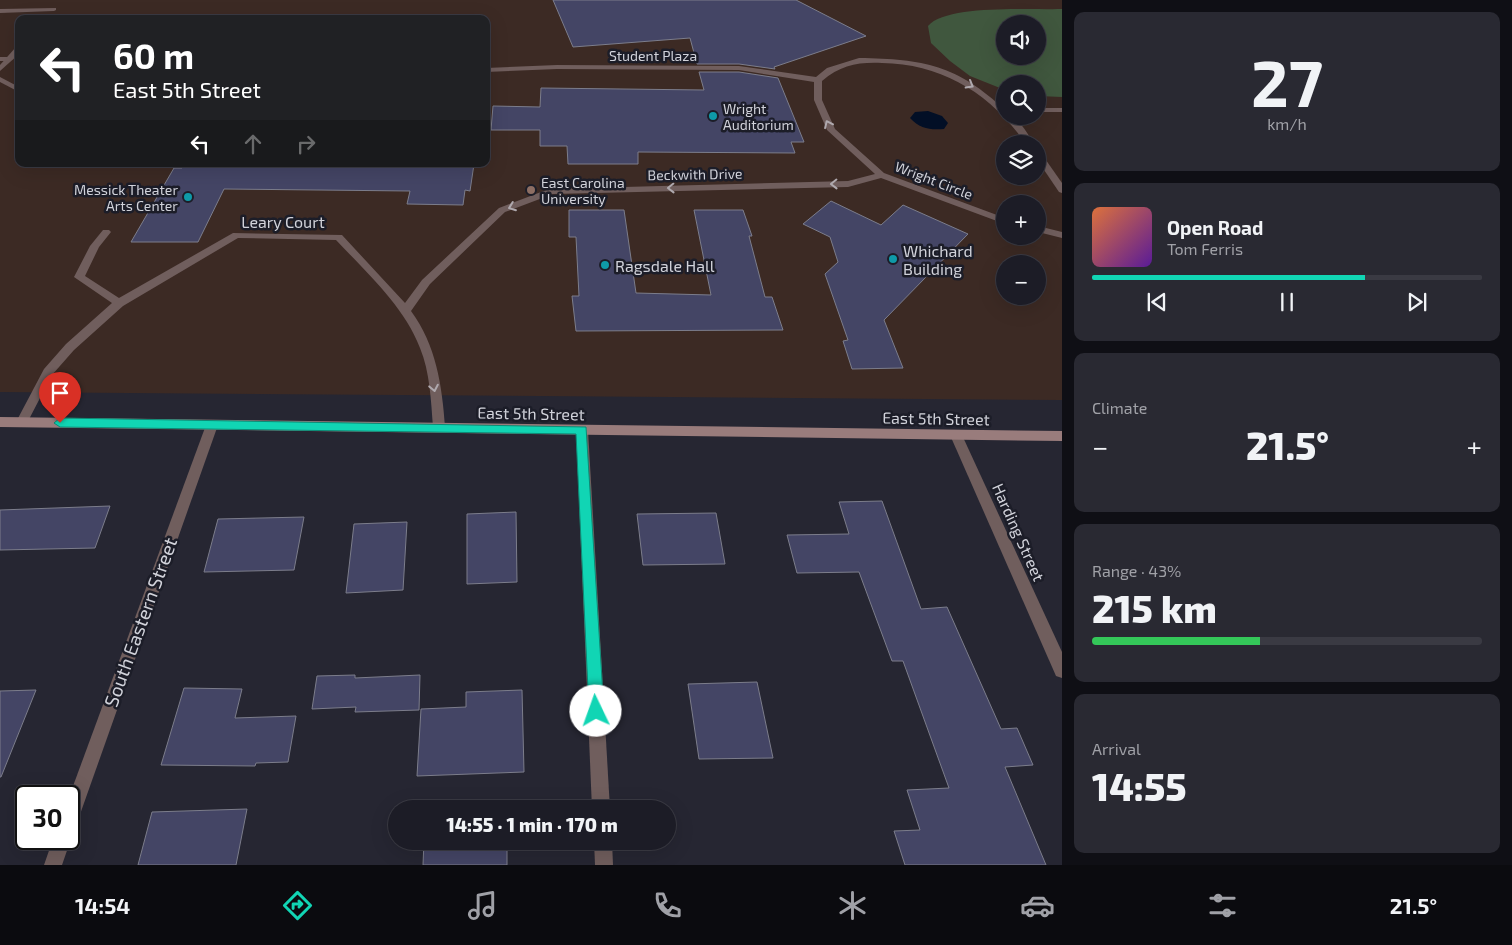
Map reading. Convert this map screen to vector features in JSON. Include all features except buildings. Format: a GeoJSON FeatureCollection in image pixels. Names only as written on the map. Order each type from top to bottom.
{"type":"FeatureCollection","features":[{"type":"Feature","properties":{"kind":"main road","name":"East 5th Street"},"geometry":{"type":"LineString","coordinates":[[0,422],[1062,436]]}},
{"type":"Feature","properties":{"kind":"street"},"geometry":{"type":"LineString","coordinates":[[1,12],[54,9],[49,15]]}},
{"type":"Feature","properties":{"kind":"street"},"geometry":{"type":"LineString","coordinates":[[3,63],[15,52]]}},
{"type":"Feature","properties":{"kind":"street"},"geometry":{"type":"LineString","coordinates":[[818,80],[830,70],[859,60],[900,61],[930,67],[956,78],[981,92],[996,106]]}},
{"type":"Feature","properties":{"kind":"street","name":"Student Plaza"},"geometry":{"type":"LineString","coordinates":[[490,70],[557,67],[739,68],[818,80]]}},
{"type":"Feature","properties":{"kind":"street"},"geometry":{"type":"LineString","coordinates":[[0,79],[15,88]]}},
{"type":"Feature","properties":{"kind":"street","name":"Wright Circle"},"geometry":{"type":"LineString","coordinates":[[818,80],[818,100],[831,130],[881,175],[996,217]]}},
{"type":"Feature","properties":{"kind":"street"},"geometry":{"type":"LineString","coordinates":[[1046,110],[1062,110]]}},
{"type":"Feature","properties":{"kind":"street"},"geometry":{"type":"LineString","coordinates":[[1046,166],[1062,190]]}},
{"type":"Feature","properties":{"kind":"street","name":"Beckwith Drive"},"geometry":{"type":"LineString","coordinates":[[405,311],[426,282],[502,210],[552,191],[848,184],[881,175]]}},
{"type":"Feature","properties":{"kind":"street"},"geometry":{"type":"LineString","coordinates":[[1046,231],[1062,235]]}},
{"type":"Feature","properties":{"kind":"street"},"geometry":{"type":"LineString","coordinates":[[106,232],[95,246],[79,277],[119,304]]}},
{"type":"Feature","properties":{"kind":"street","name":"Leary Court"},"geometry":{"type":"LineString","coordinates":[[22,422],[48,372],[70,347],[119,304],[236,235],[339,237],[405,311],[426,348],[438,405],[439,427]]}},
{"type":"Feature","properties":{"kind":"street","name":"South Eastern Street"},"geometry":{"type":"LineString","coordinates":[[80,790],[212,425]]}},
{"type":"Feature","properties":{"kind":"street"},"geometry":{"type":"LineString","coordinates":[[582,430],[601,800]]}},
{"type":"Feature","properties":{"kind":"street","name":"Harding Street"},"geometry":{"type":"LineString","coordinates":[[956,435],[1062,670]]}},
{"type":"Feature","properties":{"kind":"street"},"geometry":{"type":"LineString","coordinates":[[52,865],[58,850]]}},
{"type":"Feature","properties":{"kind":"street"},"geometry":{"type":"LineString","coordinates":[[603,850],[604,865]]}},
{"type":"Feature","properties":{"kind":"shaded area","name":"East Carolina University"},"geometry":{"type":"Polygon","coordinates":[[[0,0],[1062,0],[1062,400],[0,392],[0,0]]]}},
{"type":"Feature","properties":{"kind":"green space"},"geometry":{"type":"Polygon","coordinates":[[[1062,9],[1062,97],[1046,96],[1046,75],[996,75],[996,86],[970,76],[931,43],[928,26],[938,19],[952,14],[971,11],[1062,9]]]}},
{"type":"Feature","properties":{"kind":"water"},"geometry":{"type":"Polygon","coordinates":[[[928,111],[942,116],[948,123],[944,129],[926,128],[918,125],[910,118],[915,112],[928,111]]]}},
{"type":"Feature","properties":{"kind":"place","name":"Wright Auditorium"},"geometry":{"type":"Point","coordinates":[713,116]}},
{"type":"Feature","properties":{"kind":"place","name":"East Carolina University"},"geometry":{"type":"Point","coordinates":[531,190]}},
{"type":"Feature","properties":{"kind":"place","name":"Messick Theater Arts Center"},"geometry":{"type":"Point","coordinates":[188,197]}},
{"type":"Feature","properties":{"kind":"place","name":"Whichard Building"},"geometry":{"type":"Point","coordinates":[893,259]}},
{"type":"Feature","properties":{"kind":"place","name":"Ragsdale Hall"},"geometry":{"type":"Point","coordinates":[605,265]}},
{"type":"Feature","properties":{"kind":"route"},"geometry":{"type":"LineString","coordinates":[[60,423],[582,430],[596,711]]}}]}
